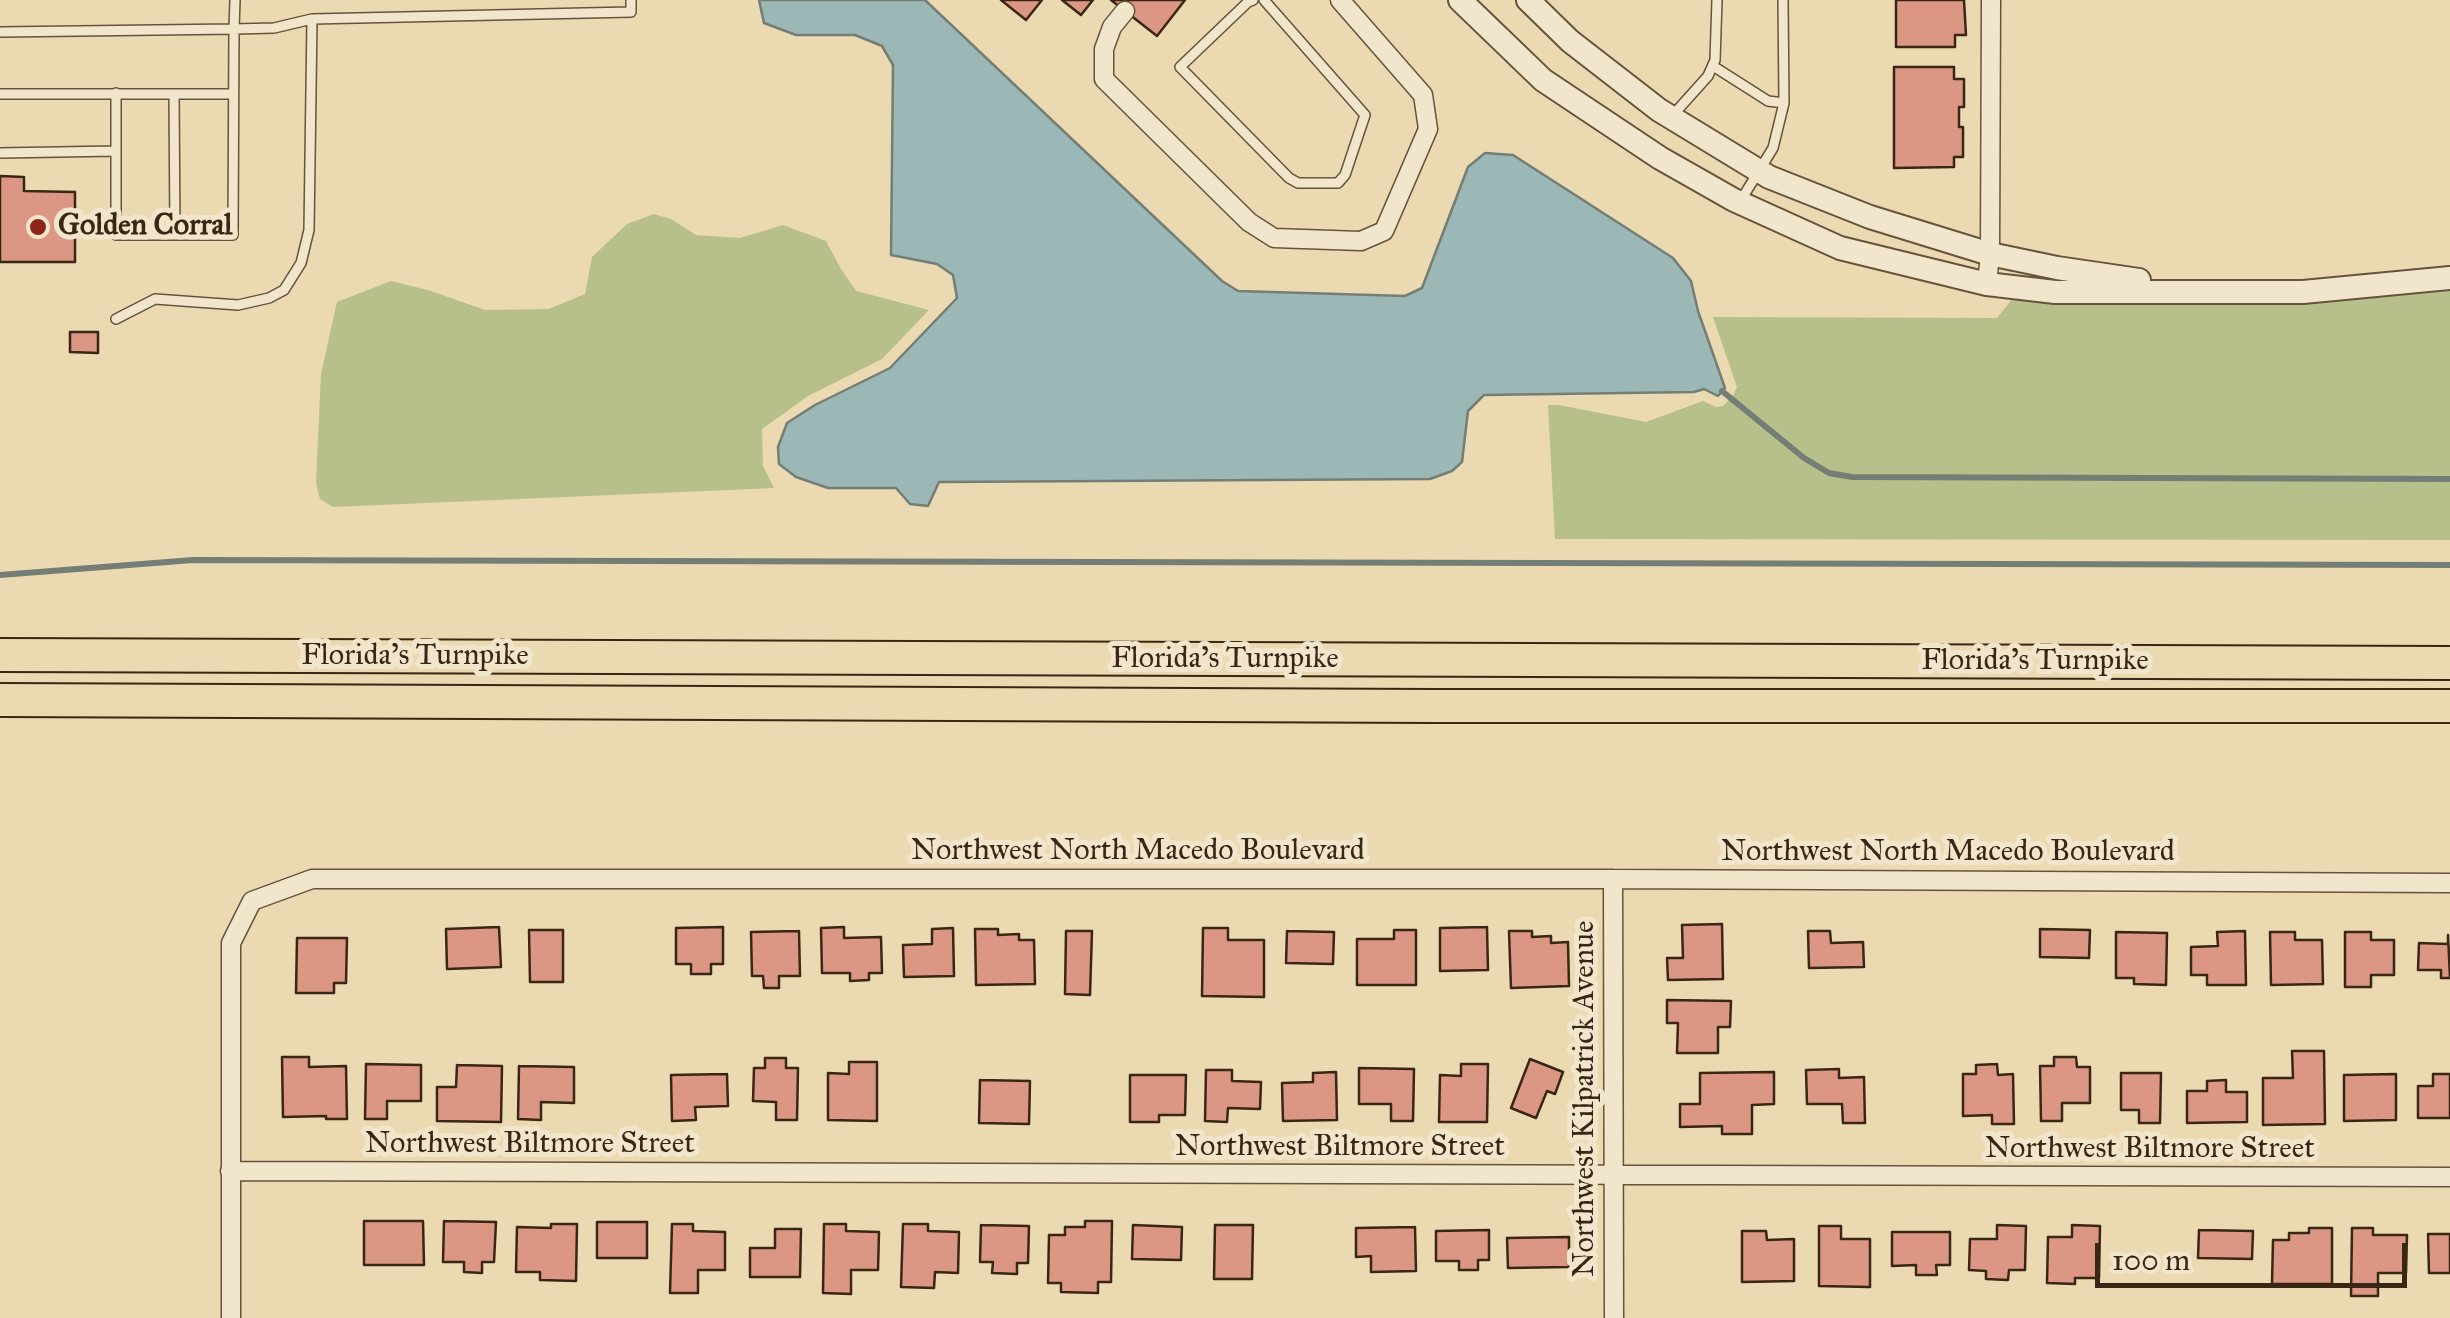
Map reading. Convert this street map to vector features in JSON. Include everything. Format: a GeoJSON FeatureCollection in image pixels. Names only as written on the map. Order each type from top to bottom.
{"type":"FeatureCollection","features":[{"type":"Feature","properties":{"kind":"highway","name":"Florida's Turnpike"},"geometry":{"type":"LineString","coordinates":[[0,655],[2450,663]]}},
{"type":"Feature","properties":{"kind":"highway","name":"Florida's Turnpike"},"geometry":{"type":"LineString","coordinates":[[0,700],[2450,706]]}},
{"type":"Feature","properties":{"kind":"street"},"geometry":{"type":"LineString","coordinates":[[1125,11],[1112,28],[1104,50],[1104,79],[1249,222],[1274,238],[1361,241],[1384,231],[1428,129],[1423,95],[1340,0]]}},
{"type":"Feature","properties":{"kind":"street"},"geometry":{"type":"LineString","coordinates":[[1460,0],[1544,80],[1660,158],[1739,202],[1840,248],[1988,284],[2055,292],[2302,292],[2450,278]]}},
{"type":"Feature","properties":{"kind":"street"},"geometry":{"type":"LineString","coordinates":[[1528,0],[1570,41],[1671,117],[1770,177],[1870,218],[1990,254],[2130,280],[2186,284],[2211,292]]}},
{"type":"Feature","properties":{"kind":"street"},"geometry":{"type":"LineString","coordinates":[[1988,284],[1991,0]]}},
{"type":"Feature","properties":{"kind":"street","name":"Northwest North Macedo Boulevard"},"geometry":{"type":"LineString","coordinates":[[231,1318],[231,943],[252,901],[312,880],[2450,883]]}},
{"type":"Feature","properties":{"kind":"street","name":"Northwest Kilpatrick Avenue"},"geometry":{"type":"LineString","coordinates":[[1613,880],[1614,1318]]}},
{"type":"Feature","properties":{"kind":"street","name":"Northwest Biltmore Street"},"geometry":{"type":"LineString","coordinates":[[230,1171],[2450,1177]]}},
{"type":"Feature","properties":{"kind":"lane"},"geometry":{"type":"LineString","coordinates":[[116,93],[116,236],[234,236],[235,0]]}},
{"type":"Feature","properties":{"kind":"lane"},"geometry":{"type":"LineString","coordinates":[[0,32],[274,28],[312,19],[631,12],[632,0]]}},
{"type":"Feature","properties":{"kind":"lane"},"geometry":{"type":"LineString","coordinates":[[1250,1],[1180,68],[1289,178],[1298,183],[1338,183],[1345,175],[1365,115],[1264,0]]}},
{"type":"Feature","properties":{"kind":"lane"},"geometry":{"type":"LineString","coordinates":[[1671,117],[1708,76],[1712,66],[1717,44],[1717,0]]}},
{"type":"Feature","properties":{"kind":"lane"},"geometry":{"type":"LineString","coordinates":[[1739,202],[1773,148],[1784,103],[1784,0]]}},
{"type":"Feature","properties":{"kind":"lane"},"geometry":{"type":"LineString","coordinates":[[116,320],[155,299],[238,304],[269,298],[284,290],[293,277],[302,263],[309,230],[312,19]]}},
{"type":"Feature","properties":{"kind":"lane"},"geometry":{"type":"LineString","coordinates":[[1712,66],[1768,100],[1784,103]]}},
{"type":"Feature","properties":{"kind":"lane"},"geometry":{"type":"LineString","coordinates":[[0,94],[233,94]]}},
{"type":"Feature","properties":{"kind":"lane"},"geometry":{"type":"LineString","coordinates":[[174,94],[175,236]]}},
{"type":"Feature","properties":{"kind":"lane"},"geometry":{"type":"LineString","coordinates":[[0,153],[115,151]]}},
{"type":"Feature","properties":{"kind":"green space"},"geometry":{"type":"Polygon","coordinates":[[[654,214],[671,219],[696,235],[740,238],[783,225],[826,241],[856,291],[929,310],[882,359],[808,396],[762,429],[763,466],[774,488],[333,507],[320,499],[316,483],[321,374],[337,302],[391,281],[485,310],[549,309],[585,294],[592,257],[627,224],[654,214]]]}},
{"type":"Feature","properties":{"kind":"green space"},"geometry":{"type":"Polygon","coordinates":[[[2450,289],[2450,540],[1555,539],[1548,405],[1646,422],[1703,401],[1723,406],[1737,387],[1713,317],[1997,318],[2013,298],[2054,302],[2304,302],[2450,289]]]}},
{"type":"Feature","properties":{"kind":"water"},"geometry":{"type":"Polygon","coordinates":[[[759,0],[925,0],[1222,281],[1238,291],[1405,296],[1422,288],[1468,167],[1485,153],[1513,155],[1673,258],[1691,281],[1725,388],[1718,396],[1704,389],[1484,395],[1468,411],[1462,462],[1452,471],[1430,479],[939,482],[928,506],[910,504],[896,488],[828,488],[796,477],[779,464],[778,447],[787,423],[890,368],[957,298],[953,275],[937,264],[891,255],[893,65],[882,46],[855,35],[796,35],[764,23],[759,0]]]}},
{"type":"Feature","properties":{"kind":"building"},"geometry":{"type":"Polygon","coordinates":[[[1001,0],[1042,0],[1026,20],[1001,0]]]}},
{"type":"Feature","properties":{"kind":"building"},"geometry":{"type":"Polygon","coordinates":[[[1062,0],[1093,0],[1081,15],[1062,0]]]}},
{"type":"Feature","properties":{"kind":"building"},"geometry":{"type":"Polygon","coordinates":[[[1111,0],[1185,0],[1157,36],[1111,0]]]}},
{"type":"Feature","properties":{"kind":"building"},"geometry":{"type":"Polygon","coordinates":[[[1896,0],[1964,0],[1966,35],[1955,35],[1955,47],[1896,47],[1896,0]]]}},
{"type":"Feature","properties":{"kind":"building"},"geometry":{"type":"Polygon","coordinates":[[[1894,67],[1954,67],[1954,79],[1964,79],[1964,107],[1959,107],[1963,157],[1954,157],[1954,167],[1894,168],[1894,67]]]}},
{"type":"Feature","properties":{"kind":"building","name":"Golden Corral"},"geometry":{"type":"Polygon","coordinates":[[[0,176],[24,177],[24,191],[75,192],[75,262],[0,262],[0,176]]]}},
{"type":"Feature","properties":{"kind":"building"},"geometry":{"type":"Polygon","coordinates":[[[70,332],[98,332],[98,353],[70,352],[70,332]]]}},
{"type":"Feature","properties":{"kind":"building"},"geometry":{"type":"Polygon","coordinates":[[[1722,924],[1723,979],[1668,980],[1667,958],[1683,958],[1682,925],[1722,924]]]}},
{"type":"Feature","properties":{"kind":"building"},"geometry":{"type":"Polygon","coordinates":[[[499,927],[501,967],[447,969],[446,929],[499,927]]]}},
{"type":"Feature","properties":{"kind":"building"},"geometry":{"type":"Polygon","coordinates":[[[723,927],[723,964],[711,964],[711,974],[691,974],[691,964],[676,964],[676,928],[723,927]]]}},
{"type":"Feature","properties":{"kind":"building"},"geometry":{"type":"Polygon","coordinates":[[[844,927],[844,938],[881,937],[882,973],[869,973],[869,980],[850,981],[850,973],[822,973],[821,928],[844,927]]]}},
{"type":"Feature","properties":{"kind":"building"},"geometry":{"type":"Polygon","coordinates":[[[1487,927],[1488,970],[1440,971],[1440,928],[1487,927]]]}},
{"type":"Feature","properties":{"kind":"building"},"geometry":{"type":"Polygon","coordinates":[[[953,928],[954,976],[904,977],[903,945],[932,944],[932,929],[953,928]]]}},
{"type":"Feature","properties":{"kind":"building"},"geometry":{"type":"Polygon","coordinates":[[[1203,928],[1228,928],[1228,940],[1264,940],[1264,997],[1202,996],[1203,928]]]}},
{"type":"Feature","properties":{"kind":"building"},"geometry":{"type":"Polygon","coordinates":[[[975,929],[998,929],[998,935],[1019,934],[1019,940],[1034,940],[1035,984],[976,985],[975,929]]]}},
{"type":"Feature","properties":{"kind":"building"},"geometry":{"type":"Polygon","coordinates":[[[2040,929],[2090,930],[2089,958],[2040,957],[2040,929]]]}},
{"type":"Feature","properties":{"kind":"building"},"geometry":{"type":"Polygon","coordinates":[[[529,930],[563,930],[563,982],[530,982],[529,930]]]}},
{"type":"Feature","properties":{"kind":"building"},"geometry":{"type":"Polygon","coordinates":[[[1394,930],[1416,930],[1416,985],[1357,985],[1357,939],[1394,939],[1394,930]]]}},
{"type":"Feature","properties":{"kind":"building"},"geometry":{"type":"Polygon","coordinates":[[[799,931],[800,976],[779,976],[779,988],[764,988],[763,976],[752,976],[751,932],[799,931]]]}},
{"type":"Feature","properties":{"kind":"building"},"geometry":{"type":"Polygon","coordinates":[[[1066,931],[1092,931],[1090,995],[1065,994],[1066,931]]]}},
{"type":"Feature","properties":{"kind":"building"},"geometry":{"type":"Polygon","coordinates":[[[1287,931],[1334,932],[1333,964],[1286,963],[1287,931]]]}},
{"type":"Feature","properties":{"kind":"building"},"geometry":{"type":"Polygon","coordinates":[[[1509,931],[1532,931],[1532,937],[1551,936],[1551,943],[1568,942],[1569,986],[1511,988],[1509,931]]]}},
{"type":"Feature","properties":{"kind":"building"},"geometry":{"type":"Polygon","coordinates":[[[1808,931],[1830,931],[1831,943],[1863,942],[1864,967],[1809,968],[1808,931]]]}},
{"type":"Feature","properties":{"kind":"building"},"geometry":{"type":"Polygon","coordinates":[[[2245,931],[2246,985],[2207,985],[2207,975],[2191,975],[2191,947],[2218,946],[2217,932],[2245,931]]]}},
{"type":"Feature","properties":{"kind":"building"},"geometry":{"type":"Polygon","coordinates":[[[2116,932],[2167,933],[2166,985],[2134,984],[2134,978],[2116,978],[2116,932]]]}},
{"type":"Feature","properties":{"kind":"building"},"geometry":{"type":"Polygon","coordinates":[[[2270,932],[2295,932],[2295,940],[2322,940],[2323,984],[2271,985],[2270,932]]]}},
{"type":"Feature","properties":{"kind":"building"},"geometry":{"type":"Polygon","coordinates":[[[2345,932],[2371,932],[2371,940],[2394,940],[2394,975],[2371,975],[2371,987],[2345,987],[2345,932]]]}},
{"type":"Feature","properties":{"kind":"building"},"geometry":{"type":"Polygon","coordinates":[[[2448,935],[2450,978],[2441,978],[2441,970],[2418,970],[2419,943],[2448,944],[2448,935]]]}},
{"type":"Feature","properties":{"kind":"building"},"geometry":{"type":"Polygon","coordinates":[[[297,938],[347,938],[346,983],[334,983],[334,993],[296,993],[297,938]]]}},
{"type":"Feature","properties":{"kind":"building"},"geometry":{"type":"Polygon","coordinates":[[[1667,1000],[1731,1001],[1730,1027],[1718,1027],[1718,1053],[1677,1053],[1678,1023],[1667,1023],[1667,1000]]]}},
{"type":"Feature","properties":{"kind":"building"},"geometry":{"type":"Polygon","coordinates":[[[2292,1051],[2324,1051],[2325,1124],[2263,1125],[2263,1078],[2293,1078],[2292,1051]]]}},
{"type":"Feature","properties":{"kind":"building"},"geometry":{"type":"Polygon","coordinates":[[[282,1057],[309,1057],[309,1067],[346,1066],[347,1119],[283,1117],[282,1057]]]}},
{"type":"Feature","properties":{"kind":"building"},"geometry":{"type":"Polygon","coordinates":[[[2054,1057],[2076,1057],[2077,1067],[2090,1067],[2090,1103],[2062,1103],[2062,1121],[2041,1121],[2040,1066],[2054,1066],[2054,1057]]]}},
{"type":"Feature","properties":{"kind":"building"},"geometry":{"type":"Polygon","coordinates":[[[765,1058],[786,1058],[786,1068],[798,1068],[797,1120],[776,1120],[776,1102],[753,1101],[754,1068],[765,1068],[765,1058]]]}},
{"type":"Feature","properties":{"kind":"building"},"geometry":{"type":"Polygon","coordinates":[[[1530,1059],[1563,1072],[1555,1094],[1547,1091],[1536,1118],[1511,1108],[1530,1059]]]}},
{"type":"Feature","properties":{"kind":"building"},"geometry":{"type":"Polygon","coordinates":[[[849,1062],[877,1062],[877,1121],[828,1120],[828,1073],[849,1074],[849,1062]]]}},
{"type":"Feature","properties":{"kind":"building"},"geometry":{"type":"Polygon","coordinates":[[[366,1064],[421,1065],[421,1101],[387,1101],[387,1119],[365,1119],[366,1064]]]}},
{"type":"Feature","properties":{"kind":"building"},"geometry":{"type":"Polygon","coordinates":[[[1461,1064],[1488,1064],[1487,1122],[1439,1122],[1440,1075],[1461,1076],[1461,1064]]]}},
{"type":"Feature","properties":{"kind":"building"},"geometry":{"type":"Polygon","coordinates":[[[1997,1064],[1998,1075],[2013,1074],[2014,1124],[1992,1124],[1992,1115],[1963,1116],[1963,1074],[1976,1074],[1976,1065],[1997,1064]]]}},
{"type":"Feature","properties":{"kind":"building"},"geometry":{"type":"Polygon","coordinates":[[[457,1065],[502,1066],[501,1122],[437,1121],[437,1087],[456,1087],[457,1065]]]}},
{"type":"Feature","properties":{"kind":"building"},"geometry":{"type":"Polygon","coordinates":[[[519,1066],[574,1067],[574,1103],[541,1102],[541,1120],[518,1119],[519,1066]]]}},
{"type":"Feature","properties":{"kind":"building"},"geometry":{"type":"Polygon","coordinates":[[[1359,1068],[1414,1069],[1413,1121],[1391,1121],[1391,1104],[1359,1104],[1359,1068]]]}},
{"type":"Feature","properties":{"kind":"building"},"geometry":{"type":"Polygon","coordinates":[[[1839,1069],[1839,1078],[1864,1077],[1865,1123],[1843,1123],[1842,1104],[1807,1104],[1806,1070],[1839,1069]]]}},
{"type":"Feature","properties":{"kind":"building"},"geometry":{"type":"Polygon","coordinates":[[[1206,1070],[1232,1070],[1232,1081],[1261,1082],[1260,1109],[1228,1108],[1227,1122],[1205,1121],[1206,1070]]]}},
{"type":"Feature","properties":{"kind":"building"},"geometry":{"type":"Polygon","coordinates":[[[1336,1072],[1337,1120],[1283,1121],[1282,1083],[1313,1082],[1313,1073],[1336,1072]]]}},
{"type":"Feature","properties":{"kind":"building"},"geometry":{"type":"Polygon","coordinates":[[[1774,1072],[1774,1104],[1752,1105],[1752,1134],[1722,1134],[1722,1126],[1680,1127],[1680,1104],[1700,1104],[1700,1073],[1774,1072]]]}},
{"type":"Feature","properties":{"kind":"building"},"geometry":{"type":"Polygon","coordinates":[[[2121,1073],[2161,1073],[2160,1123],[2139,1123],[2139,1110],[2121,1110],[2121,1073]]]}},
{"type":"Feature","properties":{"kind":"building"},"geometry":{"type":"Polygon","coordinates":[[[727,1074],[728,1106],[695,1107],[696,1120],[672,1121],[671,1075],[727,1074]]]}},
{"type":"Feature","properties":{"kind":"building"},"geometry":{"type":"Polygon","coordinates":[[[2396,1074],[2396,1120],[2344,1121],[2344,1075],[2396,1074]]]}},
{"type":"Feature","properties":{"kind":"building"},"geometry":{"type":"Polygon","coordinates":[[[2433,1074],[2450,1074],[2450,1118],[2418,1118],[2418,1086],[2433,1086],[2433,1074]]]}},
{"type":"Feature","properties":{"kind":"building"},"geometry":{"type":"Polygon","coordinates":[[[1130,1075],[1186,1075],[1185,1115],[1159,1115],[1159,1122],[1130,1122],[1130,1075]]]}},
{"type":"Feature","properties":{"kind":"building"},"geometry":{"type":"Polygon","coordinates":[[[980,1080],[1030,1081],[1029,1124],[979,1123],[980,1080]]]}},
{"type":"Feature","properties":{"kind":"building"},"geometry":{"type":"Polygon","coordinates":[[[2226,1080],[2226,1092],[2247,1092],[2247,1122],[2187,1123],[2187,1091],[2207,1091],[2207,1081],[2226,1080]]]}},
{"type":"Feature","properties":{"kind":"building"},"geometry":{"type":"Polygon","coordinates":[[[364,1221],[423,1221],[424,1265],[364,1265],[364,1221]]]}},
{"type":"Feature","properties":{"kind":"building"},"geometry":{"type":"Polygon","coordinates":[[[444,1221],[496,1222],[494,1262],[482,1262],[482,1273],[464,1272],[464,1262],[443,1262],[444,1221]]]}},
{"type":"Feature","properties":{"kind":"building"},"geometry":{"type":"Polygon","coordinates":[[[1085,1221],[1112,1221],[1111,1282],[1098,1282],[1098,1293],[1061,1292],[1061,1283],[1048,1283],[1049,1235],[1065,1235],[1065,1227],[1085,1227],[1085,1221]]]}},
{"type":"Feature","properties":{"kind":"building"},"geometry":{"type":"Polygon","coordinates":[[[597,1222],[647,1222],[647,1258],[597,1258],[597,1222]]]}},
{"type":"Feature","properties":{"kind":"building"},"geometry":{"type":"Polygon","coordinates":[[[551,1224],[577,1224],[576,1281],[540,1280],[540,1272],[516,1272],[517,1227],[551,1228],[551,1224]]]}},
{"type":"Feature","properties":{"kind":"building"},"geometry":{"type":"Polygon","coordinates":[[[672,1224],[693,1224],[693,1231],[725,1232],[725,1270],[698,1270],[698,1293],[670,1293],[672,1224]]]}},
{"type":"Feature","properties":{"kind":"building"},"geometry":{"type":"Polygon","coordinates":[[[824,1224],[846,1224],[846,1231],[879,1232],[878,1270],[851,1270],[851,1294],[823,1293],[824,1224]]]}},
{"type":"Feature","properties":{"kind":"building"},"geometry":{"type":"Polygon","coordinates":[[[903,1224],[928,1224],[928,1231],[959,1232],[958,1273],[935,1272],[934,1288],[901,1287],[903,1224]]]}},
{"type":"Feature","properties":{"kind":"building"},"geometry":{"type":"Polygon","coordinates":[[[981,1225],[1029,1226],[1028,1263],[1017,1263],[1017,1274],[992,1273],[993,1262],[980,1262],[981,1225]]]}},
{"type":"Feature","properties":{"kind":"building"},"geometry":{"type":"Polygon","coordinates":[[[1133,1225],[1182,1227],[1181,1260],[1132,1259],[1133,1225]]]}},
{"type":"Feature","properties":{"kind":"building"},"geometry":{"type":"Polygon","coordinates":[[[1215,1225],[1253,1225],[1252,1279],[1214,1279],[1215,1225]]]}},
{"type":"Feature","properties":{"kind":"building"},"geometry":{"type":"Polygon","coordinates":[[[1997,1225],[2026,1226],[2025,1270],[2009,1270],[2008,1280],[1986,1279],[1986,1271],[1969,1270],[1970,1239],[1997,1239],[1997,1225]]]}},
{"type":"Feature","properties":{"kind":"building"},"geometry":{"type":"Polygon","coordinates":[[[2072,1225],[2100,1226],[2099,1278],[2075,1278],[2075,1284],[2047,1283],[2048,1237],[2072,1237],[2072,1225]]]}},
{"type":"Feature","properties":{"kind":"building"},"geometry":{"type":"Polygon","coordinates":[[[1819,1226],[1841,1226],[1841,1239],[1870,1239],[1870,1287],[1819,1286],[1819,1226]]]}},
{"type":"Feature","properties":{"kind":"building"},"geometry":{"type":"Polygon","coordinates":[[[1415,1227],[1416,1271],[1371,1272],[1371,1256],[1356,1257],[1356,1228],[1415,1227]]]}},
{"type":"Feature","properties":{"kind":"building"},"geometry":{"type":"Polygon","coordinates":[[[2309,1228],[2332,1228],[2332,1284],[2272,1284],[2273,1240],[2289,1240],[2289,1233],[2309,1233],[2309,1228]]]}},
{"type":"Feature","properties":{"kind":"building"},"geometry":{"type":"Polygon","coordinates":[[[2352,1228],[2373,1228],[2373,1235],[2407,1235],[2406,1273],[2378,1273],[2378,1296],[2351,1296],[2352,1228]]]}},
{"type":"Feature","properties":{"kind":"building"},"geometry":{"type":"Polygon","coordinates":[[[775,1229],[801,1229],[800,1277],[750,1277],[750,1248],[775,1248],[775,1229]]]}},
{"type":"Feature","properties":{"kind":"building"},"geometry":{"type":"Polygon","coordinates":[[[1489,1230],[1489,1260],[1478,1260],[1478,1270],[1459,1270],[1459,1261],[1436,1261],[1436,1231],[1489,1230]]]}},
{"type":"Feature","properties":{"kind":"building"},"geometry":{"type":"Polygon","coordinates":[[[2199,1230],[2253,1231],[2252,1259],[2198,1258],[2199,1230]]]}},
{"type":"Feature","properties":{"kind":"building"},"geometry":{"type":"Polygon","coordinates":[[[1742,1231],[1766,1231],[1767,1240],[1794,1239],[1794,1281],[1742,1282],[1742,1231]]]}},
{"type":"Feature","properties":{"kind":"building"},"geometry":{"type":"Polygon","coordinates":[[[1892,1232],[1950,1232],[1950,1265],[1936,1265],[1937,1275],[1916,1275],[1916,1265],[1892,1266],[1892,1232]]]}},
{"type":"Feature","properties":{"kind":"building"},"geometry":{"type":"Polygon","coordinates":[[[2428,1234],[2450,1234],[2450,1273],[2429,1273],[2428,1234]]]}},
{"type":"Feature","properties":{"kind":"building"},"geometry":{"type":"Polygon","coordinates":[[[1569,1237],[1569,1267],[1508,1268],[1507,1238],[1569,1237]]]}},
{"type":"Feature","properties":{"kind":"waterway"},"geometry":{"type":"LineString","coordinates":[[1722,391],[1804,458],[1829,473],[1852,477],[2450,479]]}},
{"type":"Feature","properties":{"kind":"waterway"},"geometry":{"type":"LineString","coordinates":[[0,575],[193,560],[2450,565]]}},
{"type":"Feature","properties":{"kind":"place","name":"Golden Corral"},"geometry":{"type":"Point","coordinates":[38,227]}}]}
